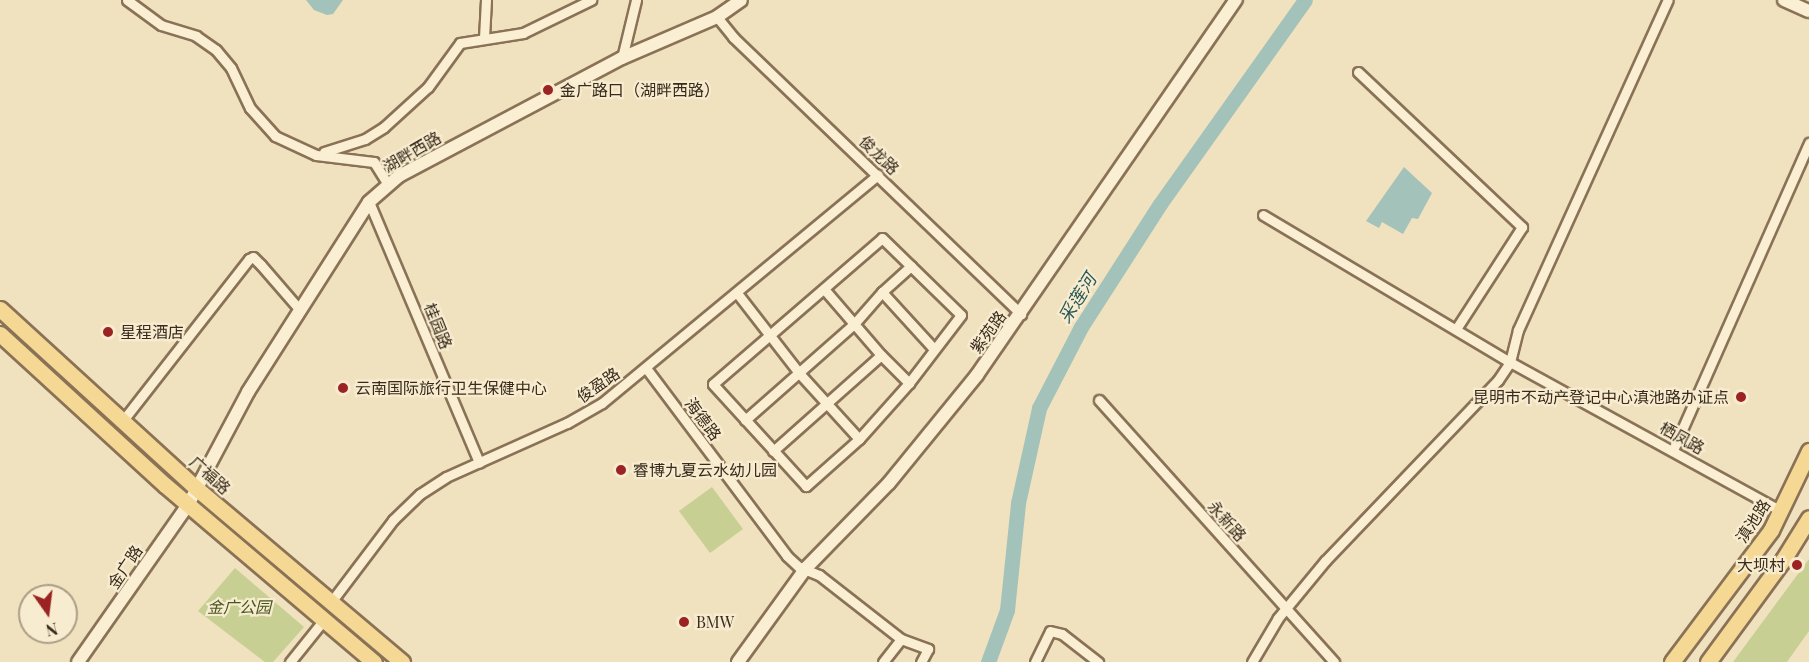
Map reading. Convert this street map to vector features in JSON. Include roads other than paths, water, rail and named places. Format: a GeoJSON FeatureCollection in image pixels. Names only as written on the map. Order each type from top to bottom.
{"type":"FeatureCollection","features":[{"type":"Feature","properties":{"kind":"main road","name":"广福路"},"geometry":{"type":"LineString","coordinates":[[0,309],[124,419],[196,488],[402,662]]}},
{"type":"Feature","properties":{"kind":"main road"},"geometry":{"type":"LineString","coordinates":[[0,334],[188,505],[374,662]]}},
{"type":"Feature","properties":{"kind":"main road","name":"滇池路"},"geometry":{"type":"LineString","coordinates":[[1672,662],[1781,511],[1809,451]]}},
{"type":"Feature","properties":{"kind":"main road"},"geometry":{"type":"LineString","coordinates":[[1707,662],[1783,560],[1809,518]]}},
{"type":"Feature","properties":{"kind":"street"},"geometry":{"type":"LineString","coordinates":[[128,0],[161,25],[196,36],[216,50],[231,68],[261,124],[293,146],[316,154],[374,162],[388,184]]}},
{"type":"Feature","properties":{"kind":"street"},"geometry":{"type":"LineString","coordinates":[[484,38],[486,0]]}},
{"type":"Feature","properties":{"kind":"street"},"geometry":{"type":"LineString","coordinates":[[316,154],[365,139],[384,127],[428,87],[460,44],[523,33],[591,0]]}},
{"type":"Feature","properties":{"kind":"street"},"geometry":{"type":"LineString","coordinates":[[622,58],[636,0]]}},
{"type":"Feature","properties":{"kind":"street","name":"湖畔西路"},"geometry":{"type":"LineString","coordinates":[[196,488],[248,392],[369,202],[388,184],[622,58],[717,17],[741,0]]}},
{"type":"Feature","properties":{"kind":"street","name":"紫苑路"},"geometry":{"type":"LineString","coordinates":[[738,662],[806,568],[935,429],[1021,314],[1236,0]]}},
{"type":"Feature","properties":{"kind":"street"},"geometry":{"type":"LineString","coordinates":[[1252,662],[1286,608],[1325,561],[1498,380],[1510,362],[1518,330],[1668,0]]}},
{"type":"Feature","properties":{"kind":"street"},"geometry":{"type":"LineString","coordinates":[[1784,0],[1809,11]]}},
{"type":"Feature","properties":{"kind":"street","name":"俊龙路"},"geometry":{"type":"LineString","coordinates":[[717,17],[733,37],[1021,314]]}},
{"type":"Feature","properties":{"kind":"street"},"geometry":{"type":"LineString","coordinates":[[1358,72],[1522,227],[1456,329]]}},
{"type":"Feature","properties":{"kind":"street"},"geometry":{"type":"LineString","coordinates":[[1673,450],[1809,143]]}},
{"type":"Feature","properties":{"kind":"street","name":"俊盈路"},"geometry":{"type":"LineString","coordinates":[[331,602],[406,507],[429,487],[586,413],[646,368],[879,175]]}},
{"type":"Feature","properties":{"kind":"street","name":"桂园路"},"geometry":{"type":"LineString","coordinates":[[369,202],[479,463]]}},
{"type":"Feature","properties":{"kind":"street","name":"栖凤路"},"geometry":{"type":"LineString","coordinates":[[1263,215],[1510,362],[1781,511]]}},
{"type":"Feature","properties":{"kind":"street"},"geometry":{"type":"LineString","coordinates":[[882,238],[911,266],[961,315],[909,383],[859,439],[806,486],[713,384],[882,238]]}},
{"type":"Feature","properties":{"kind":"street"},"geometry":{"type":"LineString","coordinates":[[124,419],[249,259],[253,257],[261,265],[300,310]]}},
{"type":"Feature","properties":{"kind":"street"},"geometry":{"type":"LineString","coordinates":[[745,420],[854,324],[882,292],[911,266]]}},
{"type":"Feature","properties":{"kind":"street"},"geometry":{"type":"LineString","coordinates":[[824,290],[909,383]]}},
{"type":"Feature","properties":{"kind":"street"},"geometry":{"type":"LineString","coordinates":[[882,292],[934,349]]}},
{"type":"Feature","properties":{"kind":"street"},"geometry":{"type":"LineString","coordinates":[[737,293],[799,373],[859,439]]}},
{"type":"Feature","properties":{"kind":"street"},"geometry":{"type":"LineString","coordinates":[[773,451],[881,355]]}},
{"type":"Feature","properties":{"kind":"street","name":"海德路"},"geometry":{"type":"LineString","coordinates":[[646,368],[787,556],[901,639],[928,649],[921,662]]}},
{"type":"Feature","properties":{"kind":"street","name":"永新路"},"geometry":{"type":"LineString","coordinates":[[1099,400],[1334,662]]}},
{"type":"Feature","properties":{"kind":"street","name":"金广路"},"geometry":{"type":"LineString","coordinates":[[78,662],[188,505],[196,488]]}},
{"type":"Feature","properties":{"kind":"street"},"geometry":{"type":"LineString","coordinates":[[290,662],[323,621]]}},
{"type":"Feature","properties":{"kind":"street"},"geometry":{"type":"LineString","coordinates":[[1035,662],[1050,630],[1062,634],[1098,662]]}},
{"type":"Feature","properties":{"kind":"street"},"geometry":{"type":"LineString","coordinates":[[883,662],[901,639]]}},
{"type":"Feature","properties":{"kind":"water"},"geometry":{"type":"Polygon","coordinates":[[[306,0],[343,0],[333,14],[327,15],[314,10],[306,0]]]}},
{"type":"Feature","properties":{"kind":"water"},"geometry":{"type":"Polygon","coordinates":[[[1404,167],[1432,193],[1418,219],[1412,218],[1403,234],[1382,222],[1379,228],[1366,221],[1404,167]]]}},
{"type":"Feature","properties":{"kind":"waterway","name":"采莲河"},"geometry":{"type":"LineString","coordinates":[[988,662],[1007,610],[1018,503],[1039,408],[1081,327],[1160,204],[1305,0]]}},
{"type":"Feature","properties":{"kind":"place","name":"金广路口（湖畔西路）"},"geometry":{"type":"Point","coordinates":[548,90]}},
{"type":"Feature","properties":{"kind":"place","name":"星程酒店"},"geometry":{"type":"Point","coordinates":[108,332]}},
{"type":"Feature","properties":{"kind":"place","name":"云南国际旅行卫生保健中心"},"geometry":{"type":"Point","coordinates":[343,388]}},
{"type":"Feature","properties":{"kind":"place","name":"昆明市不动产登记中心滇池路办证点"},"geometry":{"type":"Point","coordinates":[1741,397]}},
{"type":"Feature","properties":{"kind":"place","name":"睿博九夏云水幼儿园"},"geometry":{"type":"Point","coordinates":[621,470]}},
{"type":"Feature","properties":{"kind":"place","name":"大坝村"},"geometry":{"type":"Point","coordinates":[1797,565]}},
{"type":"Feature","properties":{"kind":"place","name":"BMW"},"geometry":{"type":"Point","coordinates":[684,622]}},
{"type":"Feature","properties":{"kind":"park label","name":"金广公园"},"geometry":{"type":"Point","coordinates":[239,607]}}]}
